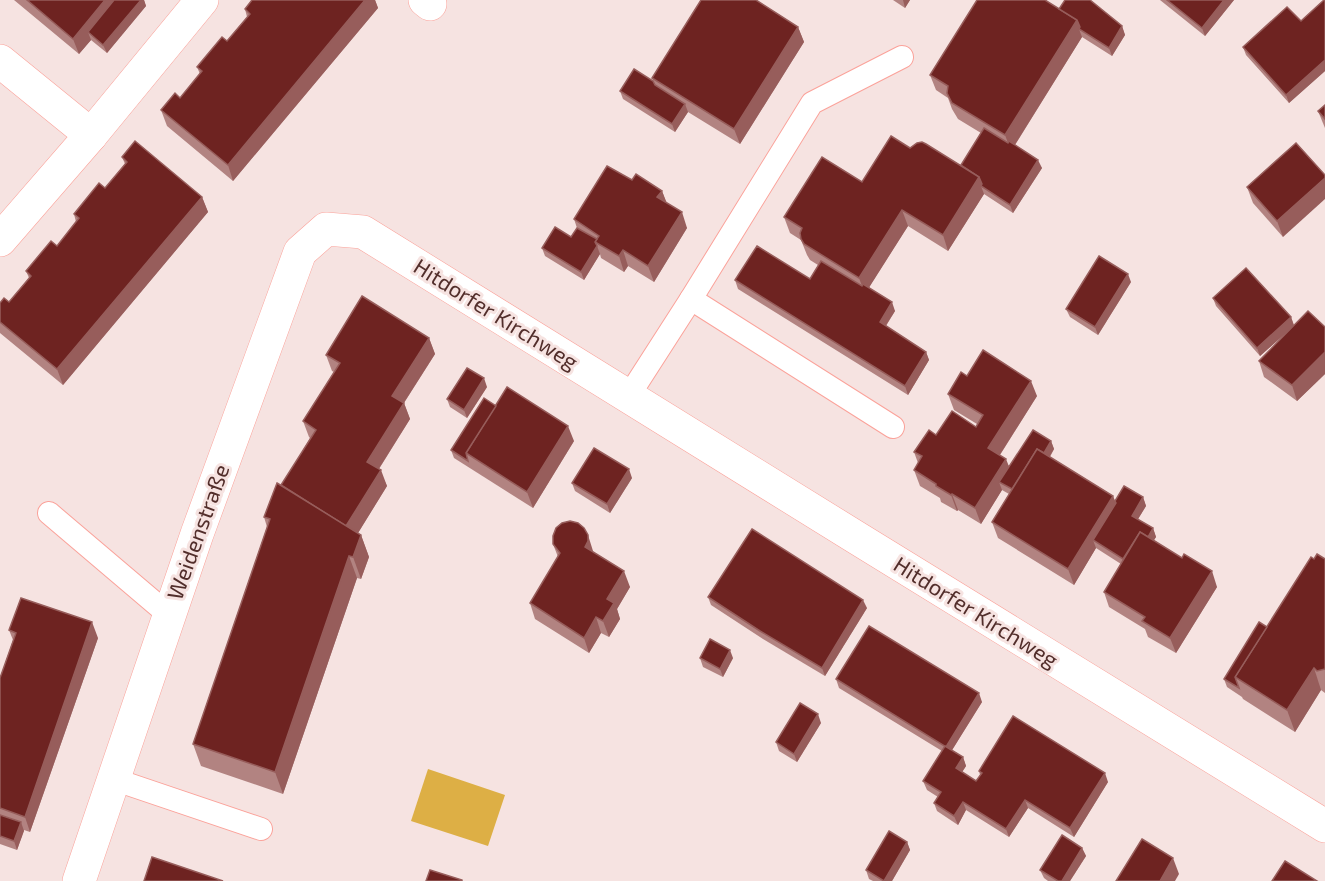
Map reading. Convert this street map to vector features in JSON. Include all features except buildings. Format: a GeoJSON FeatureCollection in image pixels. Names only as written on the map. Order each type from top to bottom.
{"type":"FeatureCollection","features":[{"type":"Feature","properties":{"kind":"street"},"geometry":{"type":"LineString","coordinates":[[0,240],[91,135],[202,0]]}},
{"type":"Feature","properties":{"kind":"street"},"geometry":{"type":"LineString","coordinates":[[0,61],[91,135]]}},
{"type":"Feature","properties":{"kind":"street","name":"Weidenstraße"},"geometry":{"type":"LineString","coordinates":[[79,881],[201,523],[300,252],[326,229],[363,232]]}},
{"type":"Feature","properties":{"kind":"street","name":"Hitdorfer Kirchweg"},"geometry":{"type":"LineString","coordinates":[[363,232],[1325,826]]}},
{"type":"Feature","properties":{"kind":"lane"},"geometry":{"type":"LineString","coordinates":[[628,397],[812,103],[902,57]]}},
{"type":"Feature","properties":{"kind":"lane"},"geometry":{"type":"LineString","coordinates":[[691,299],[893,427]]}},
{"type":"Feature","properties":{"kind":"lane"},"geometry":{"type":"LineString","coordinates":[[49,513],[169,615]]}},
{"type":"Feature","properties":{"kind":"lane"},"geometry":{"type":"LineString","coordinates":[[113,779],[261,830]]}},
{"type":"Feature","properties":{"kind":"shaded area"},"geometry":{"type":"Polygon","coordinates":[[[428,769],[505,795],[488,846],[411,821],[428,769]]]}}]}
